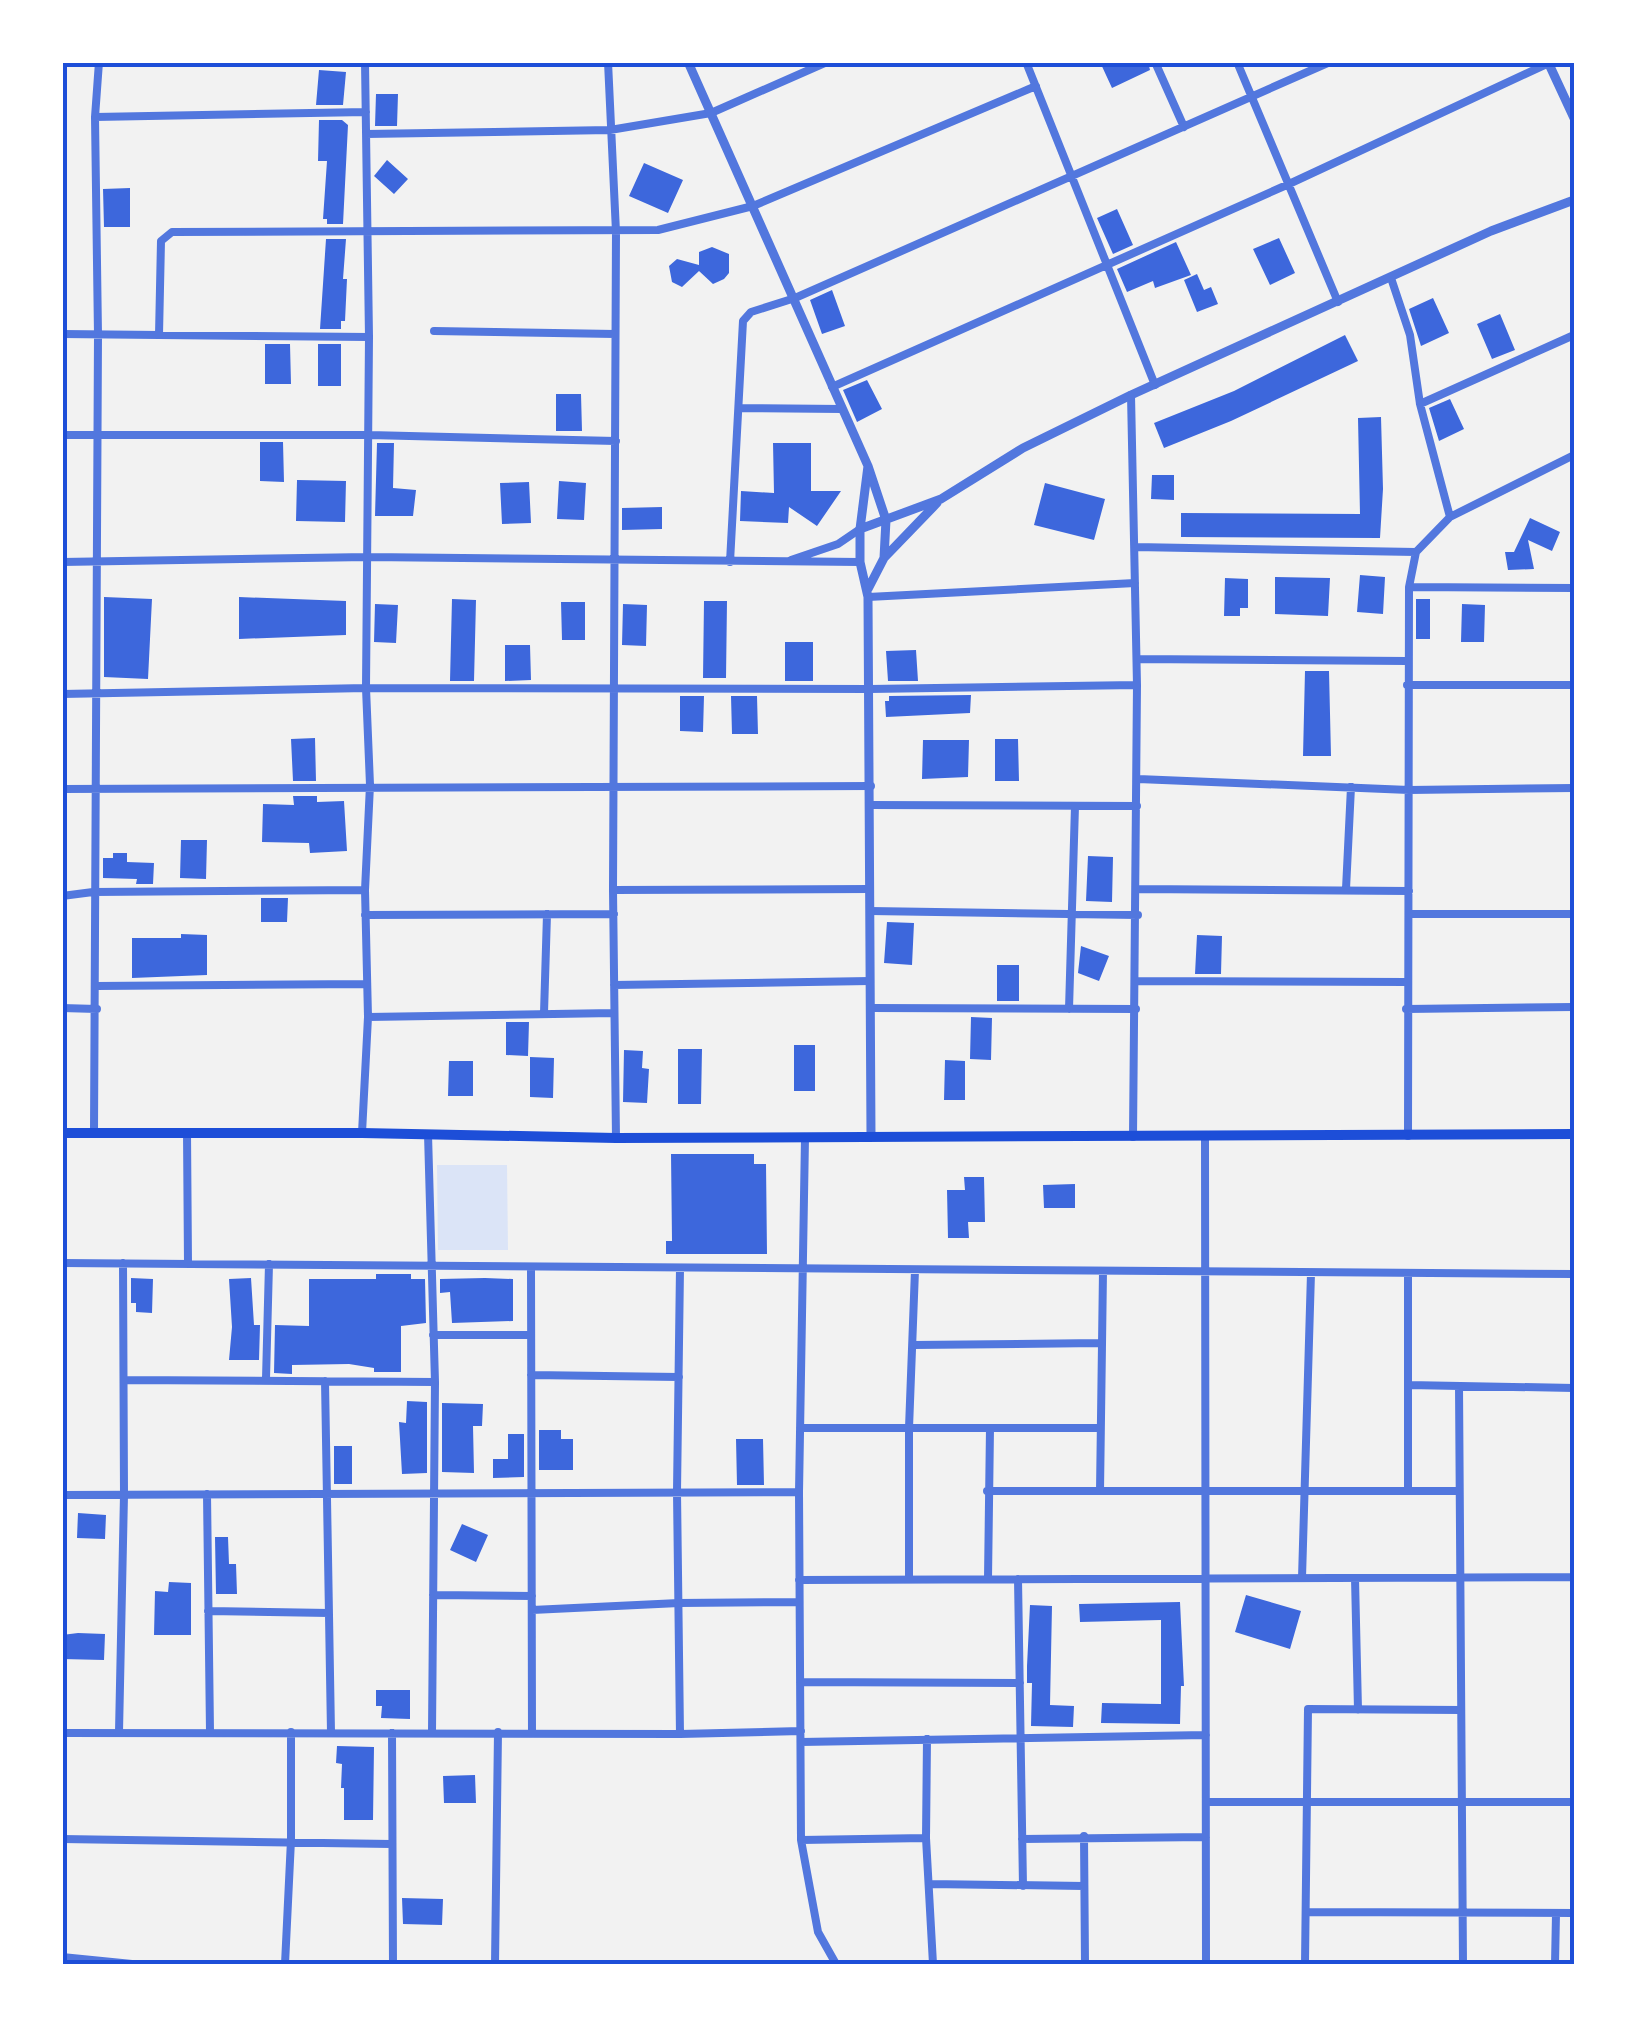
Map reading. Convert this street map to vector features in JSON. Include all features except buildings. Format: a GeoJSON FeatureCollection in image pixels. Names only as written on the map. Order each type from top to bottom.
{"type":"FeatureCollection","features":[{"type":"Feature","properties":{"kind":"main road"},"geometry":{"type":"LineString","coordinates":[[62,1133],[616,1138],[1574,1134]]}},
{"type":"Feature","properties":{"kind":"street"},"geometry":{"type":"LineString","coordinates":[[94,1132],[98,62]]}},
{"type":"Feature","properties":{"kind":"street"},"geometry":{"type":"LineString","coordinates":[[362,1133],[368,1016],[364,890],[370,786],[366,688],[370,337],[366,62]]}},
{"type":"Feature","properties":{"kind":"street"},"geometry":{"type":"LineString","coordinates":[[608,62],[616,232],[616,1138]]}},
{"type":"Feature","properties":{"kind":"street"},"geometry":{"type":"LineString","coordinates":[[688,62],[868,466],[886,520],[884,558]]}},
{"type":"Feature","properties":{"kind":"street"},"geometry":{"type":"LineString","coordinates":[[366,134],[610,130],[710,113],[827,62]]}},
{"type":"Feature","properties":{"kind":"street"},"geometry":{"type":"LineString","coordinates":[[1026,62],[1155,384]]}},
{"type":"Feature","properties":{"kind":"street"},"geometry":{"type":"LineString","coordinates":[[1155,62],[1184,128]]}},
{"type":"Feature","properties":{"kind":"street"},"geometry":{"type":"LineString","coordinates":[[1238,62],[1338,302]]}},
{"type":"Feature","properties":{"kind":"street"},"geometry":{"type":"LineString","coordinates":[[730,562],[743,321],[752,312],[794,298],[1330,62]]}},
{"type":"Feature","properties":{"kind":"street"},"geometry":{"type":"LineString","coordinates":[[832,387],[1550,63],[1574,118]]}},
{"type":"Feature","properties":{"kind":"street"},"geometry":{"type":"LineString","coordinates":[[159,335],[161,241],[167,234],[616,232],[689,224],[753,206],[1036,86]]}},
{"type":"Feature","properties":{"kind":"street"},"geometry":{"type":"LineString","coordinates":[[95,117],[366,112]]}},
{"type":"Feature","properties":{"kind":"street"},"geometry":{"type":"LineString","coordinates":[[786,561],[838,544],[860,528],[941,498],[1024,448],[1155,384],[1492,231],[1574,200]]}},
{"type":"Feature","properties":{"kind":"street"},"geometry":{"type":"LineString","coordinates":[[1391,278],[1410,335],[1420,404],[1450,517]]}},
{"type":"Feature","properties":{"kind":"street"},"geometry":{"type":"LineString","coordinates":[[434,331],[616,334]]}},
{"type":"Feature","properties":{"kind":"street"},"geometry":{"type":"LineString","coordinates":[[62,334],[370,337]]}},
{"type":"Feature","properties":{"kind":"street"},"geometry":{"type":"LineString","coordinates":[[1420,404],[1574,335]]}},
{"type":"Feature","properties":{"kind":"street"},"geometry":{"type":"LineString","coordinates":[[1130,396],[1138,780],[1134,1136]]}},
{"type":"Feature","properties":{"kind":"street"},"geometry":{"type":"LineString","coordinates":[[740,408],[842,409]]}},
{"type":"Feature","properties":{"kind":"street"},"geometry":{"type":"LineString","coordinates":[[62,435],[369,434],[616,440]]}},
{"type":"Feature","properties":{"kind":"street"},"geometry":{"type":"LineString","coordinates":[[1408,1136],[1406,685],[1409,588],[1416,552],[1450,517],[1574,455]]}},
{"type":"Feature","properties":{"kind":"street"},"geometry":{"type":"LineString","coordinates":[[868,466],[860,562],[868,593],[870,689],[871,1136]]}},
{"type":"Feature","properties":{"kind":"street"},"geometry":{"type":"LineString","coordinates":[[868,593],[884,558],[941,498]]}},
{"type":"Feature","properties":{"kind":"street"},"geometry":{"type":"LineString","coordinates":[[1135,547],[1416,552]]}},
{"type":"Feature","properties":{"kind":"street"},"geometry":{"type":"LineString","coordinates":[[62,562],[614,558],[860,562],[884,558]]}},
{"type":"Feature","properties":{"kind":"street"},"geometry":{"type":"LineString","coordinates":[[868,593],[1136,583]]}},
{"type":"Feature","properties":{"kind":"street"},"geometry":{"type":"LineString","coordinates":[[1409,588],[1574,588]]}},
{"type":"Feature","properties":{"kind":"street"},"geometry":{"type":"LineString","coordinates":[[1137,659],[1407,661]]}},
{"type":"Feature","properties":{"kind":"street"},"geometry":{"type":"LineString","coordinates":[[62,694],[366,688],[1137,685]]}},
{"type":"Feature","properties":{"kind":"street"},"geometry":{"type":"LineString","coordinates":[[1406,685],[1574,685]]}},
{"type":"Feature","properties":{"kind":"street"},"geometry":{"type":"LineString","coordinates":[[1138,780],[1409,790],[1574,788]]}},
{"type":"Feature","properties":{"kind":"street"},"geometry":{"type":"LineString","coordinates":[[62,789],[871,786]]}},
{"type":"Feature","properties":{"kind":"street"},"geometry":{"type":"LineString","coordinates":[[1346,888],[1351,788]]}},
{"type":"Feature","properties":{"kind":"street"},"geometry":{"type":"LineString","coordinates":[[870,806],[1137,806]]}},
{"type":"Feature","properties":{"kind":"street"},"geometry":{"type":"LineString","coordinates":[[1069,1009],[1075,806]]}},
{"type":"Feature","properties":{"kind":"street"},"geometry":{"type":"LineString","coordinates":[[1136,888],[1409,891]]}},
{"type":"Feature","properties":{"kind":"street"},"geometry":{"type":"LineString","coordinates":[[613,890],[870,889]]}},
{"type":"Feature","properties":{"kind":"street"},"geometry":{"type":"LineString","coordinates":[[62,896],[93,892],[364,890]]}},
{"type":"Feature","properties":{"kind":"street"},"geometry":{"type":"LineString","coordinates":[[870,912],[1138,914]]}},
{"type":"Feature","properties":{"kind":"street"},"geometry":{"type":"LineString","coordinates":[[366,914],[614,914]]}},
{"type":"Feature","properties":{"kind":"street"},"geometry":{"type":"LineString","coordinates":[[544,1013],[547,914]]}},
{"type":"Feature","properties":{"kind":"street"},"geometry":{"type":"LineString","coordinates":[[1409,914],[1574,914]]}},
{"type":"Feature","properties":{"kind":"street"},"geometry":{"type":"LineString","coordinates":[[614,986],[870,981]]}},
{"type":"Feature","properties":{"kind":"street"},"geometry":{"type":"LineString","coordinates":[[1137,981],[1406,982]]}},
{"type":"Feature","properties":{"kind":"street"},"geometry":{"type":"LineString","coordinates":[[96,986],[366,984]]}},
{"type":"Feature","properties":{"kind":"street"},"geometry":{"type":"LineString","coordinates":[[1406,1009],[1574,1007]]}},
{"type":"Feature","properties":{"kind":"street"},"geometry":{"type":"LineString","coordinates":[[62,1008],[97,1009]]}},
{"type":"Feature","properties":{"kind":"street"},"geometry":{"type":"LineString","coordinates":[[870,1008],[1136,1010]]}},
{"type":"Feature","properties":{"kind":"street"},"geometry":{"type":"LineString","coordinates":[[368,1016],[614,1013]]}},
{"type":"Feature","properties":{"kind":"street"},"geometry":{"type":"LineString","coordinates":[[186,1132],[188,1264]]}},
{"type":"Feature","properties":{"kind":"street"},"geometry":{"type":"LineString","coordinates":[[428,1134],[435,1382],[432,1733]]}},
{"type":"Feature","properties":{"kind":"street"},"geometry":{"type":"LineString","coordinates":[[1205,1137],[1206,1964]]}},
{"type":"Feature","properties":{"kind":"street"},"geometry":{"type":"LineString","coordinates":[[804,1138],[799,1580],[801,1840],[818,1932],[836,1964]]}},
{"type":"Feature","properties":{"kind":"street"},"geometry":{"type":"LineString","coordinates":[[62,1263],[1574,1274],[1574,1802],[1206,1802]]}},
{"type":"Feature","properties":{"kind":"street"},"geometry":{"type":"LineString","coordinates":[[118,1732],[124,1495],[123,1263]]}},
{"type":"Feature","properties":{"kind":"street"},"geometry":{"type":"LineString","coordinates":[[266,1379],[269,1264]]}},
{"type":"Feature","properties":{"kind":"street"},"geometry":{"type":"LineString","coordinates":[[530,1266],[532,1733]]}},
{"type":"Feature","properties":{"kind":"street"},"geometry":{"type":"LineString","coordinates":[[680,1268],[680,1734]]}},
{"type":"Feature","properties":{"kind":"street"},"geometry":{"type":"LineString","coordinates":[[908,1579],[915,1270]]}},
{"type":"Feature","properties":{"kind":"street"},"geometry":{"type":"LineString","coordinates":[[1100,1491],[1102,1271]]}},
{"type":"Feature","properties":{"kind":"street"},"geometry":{"type":"LineString","coordinates":[[1302,1578],[1311,1272]]}},
{"type":"Feature","properties":{"kind":"street"},"geometry":{"type":"LineString","coordinates":[[1408,1273],[1408,1491]]}},
{"type":"Feature","properties":{"kind":"street"},"geometry":{"type":"LineString","coordinates":[[433,1335],[530,1335]]}},
{"type":"Feature","properties":{"kind":"street"},"geometry":{"type":"LineString","coordinates":[[913,1344],[1100,1343]]}},
{"type":"Feature","properties":{"kind":"street"},"geometry":{"type":"LineString","coordinates":[[531,1375],[679,1377]]}},
{"type":"Feature","properties":{"kind":"street"},"geometry":{"type":"LineString","coordinates":[[124,1380],[435,1382]]}},
{"type":"Feature","properties":{"kind":"street"},"geometry":{"type":"LineString","coordinates":[[325,1381],[331,1732]]}},
{"type":"Feature","properties":{"kind":"street"},"geometry":{"type":"LineString","coordinates":[[1408,1386],[1574,1388]]}},
{"type":"Feature","properties":{"kind":"street"},"geometry":{"type":"LineString","coordinates":[[1458,1386],[1463,1964]]}},
{"type":"Feature","properties":{"kind":"street"},"geometry":{"type":"LineString","coordinates":[[800,1428],[1100,1428]]}},
{"type":"Feature","properties":{"kind":"street"},"geometry":{"type":"LineString","coordinates":[[988,1579],[990,1428]]}},
{"type":"Feature","properties":{"kind":"street"},"geometry":{"type":"LineString","coordinates":[[988,1490],[1460,1491]]}},
{"type":"Feature","properties":{"kind":"street"},"geometry":{"type":"LineString","coordinates":[[62,1495],[800,1492]]}},
{"type":"Feature","properties":{"kind":"street"},"geometry":{"type":"LineString","coordinates":[[207,1494],[210,1731]]}},
{"type":"Feature","properties":{"kind":"street"},"geometry":{"type":"LineString","coordinates":[[799,1580],[1574,1577]]}},
{"type":"Feature","properties":{"kind":"street"},"geometry":{"type":"LineString","coordinates":[[1355,1578],[1358,1710]]}},
{"type":"Feature","properties":{"kind":"street"},"geometry":{"type":"LineString","coordinates":[[1018,1579],[1023,1886]]}},
{"type":"Feature","properties":{"kind":"street"},"geometry":{"type":"LineString","coordinates":[[433,1595],[532,1596]]}},
{"type":"Feature","properties":{"kind":"street"},"geometry":{"type":"LineString","coordinates":[[532,1610],[679,1602],[799,1602]]}},
{"type":"Feature","properties":{"kind":"street"},"geometry":{"type":"LineString","coordinates":[[208,1611],[329,1613]]}},
{"type":"Feature","properties":{"kind":"street"},"geometry":{"type":"LineString","coordinates":[[800,1682],[1020,1683]]}},
{"type":"Feature","properties":{"kind":"street"},"geometry":{"type":"LineString","coordinates":[[1304,1964],[1308,1709],[1461,1710]]}},
{"type":"Feature","properties":{"kind":"street"},"geometry":{"type":"LineString","coordinates":[[62,1733],[801,1731]]}},
{"type":"Feature","properties":{"kind":"street"},"geometry":{"type":"LineString","coordinates":[[285,1964],[291,1732]]}},
{"type":"Feature","properties":{"kind":"street"},"geometry":{"type":"LineString","coordinates":[[495,1964],[498,1732]]}},
{"type":"Feature","properties":{"kind":"street"},"geometry":{"type":"LineString","coordinates":[[392,1734],[393,1964]]}},
{"type":"Feature","properties":{"kind":"street"},"geometry":{"type":"LineString","coordinates":[[801,1742],[1206,1735]]}},
{"type":"Feature","properties":{"kind":"street"},"geometry":{"type":"LineString","coordinates":[[927,1739],[926,1838],[933,1964]]}},
{"type":"Feature","properties":{"kind":"street"},"geometry":{"type":"LineString","coordinates":[[1084,1836],[1085,1964]]}},
{"type":"Feature","properties":{"kind":"street"},"geometry":{"type":"LineString","coordinates":[[1022,1839],[1206,1837]]}},
{"type":"Feature","properties":{"kind":"street"},"geometry":{"type":"LineString","coordinates":[[801,1840],[926,1838]]}},
{"type":"Feature","properties":{"kind":"street"},"geometry":{"type":"LineString","coordinates":[[62,1839],[391,1844]]}},
{"type":"Feature","properties":{"kind":"street"},"geometry":{"type":"LineString","coordinates":[[929,1884],[1084,1886]]}},
{"type":"Feature","properties":{"kind":"street"},"geometry":{"type":"LineString","coordinates":[[1307,1912],[1574,1914]]}},
{"type":"Feature","properties":{"kind":"street"},"geometry":{"type":"LineString","coordinates":[[1555,1964],[1556,1914]]}},
{"type":"Feature","properties":{"kind":"street"},"geometry":{"type":"LineString","coordinates":[[62,1957],[132,1964]]}},
{"type":"Feature","properties":{"kind":"shaded area"},"geometry":{"type":"Polygon","coordinates":[[[437,1165],[507,1165],[508,1250],[438,1250],[437,1165]]]}}]}
